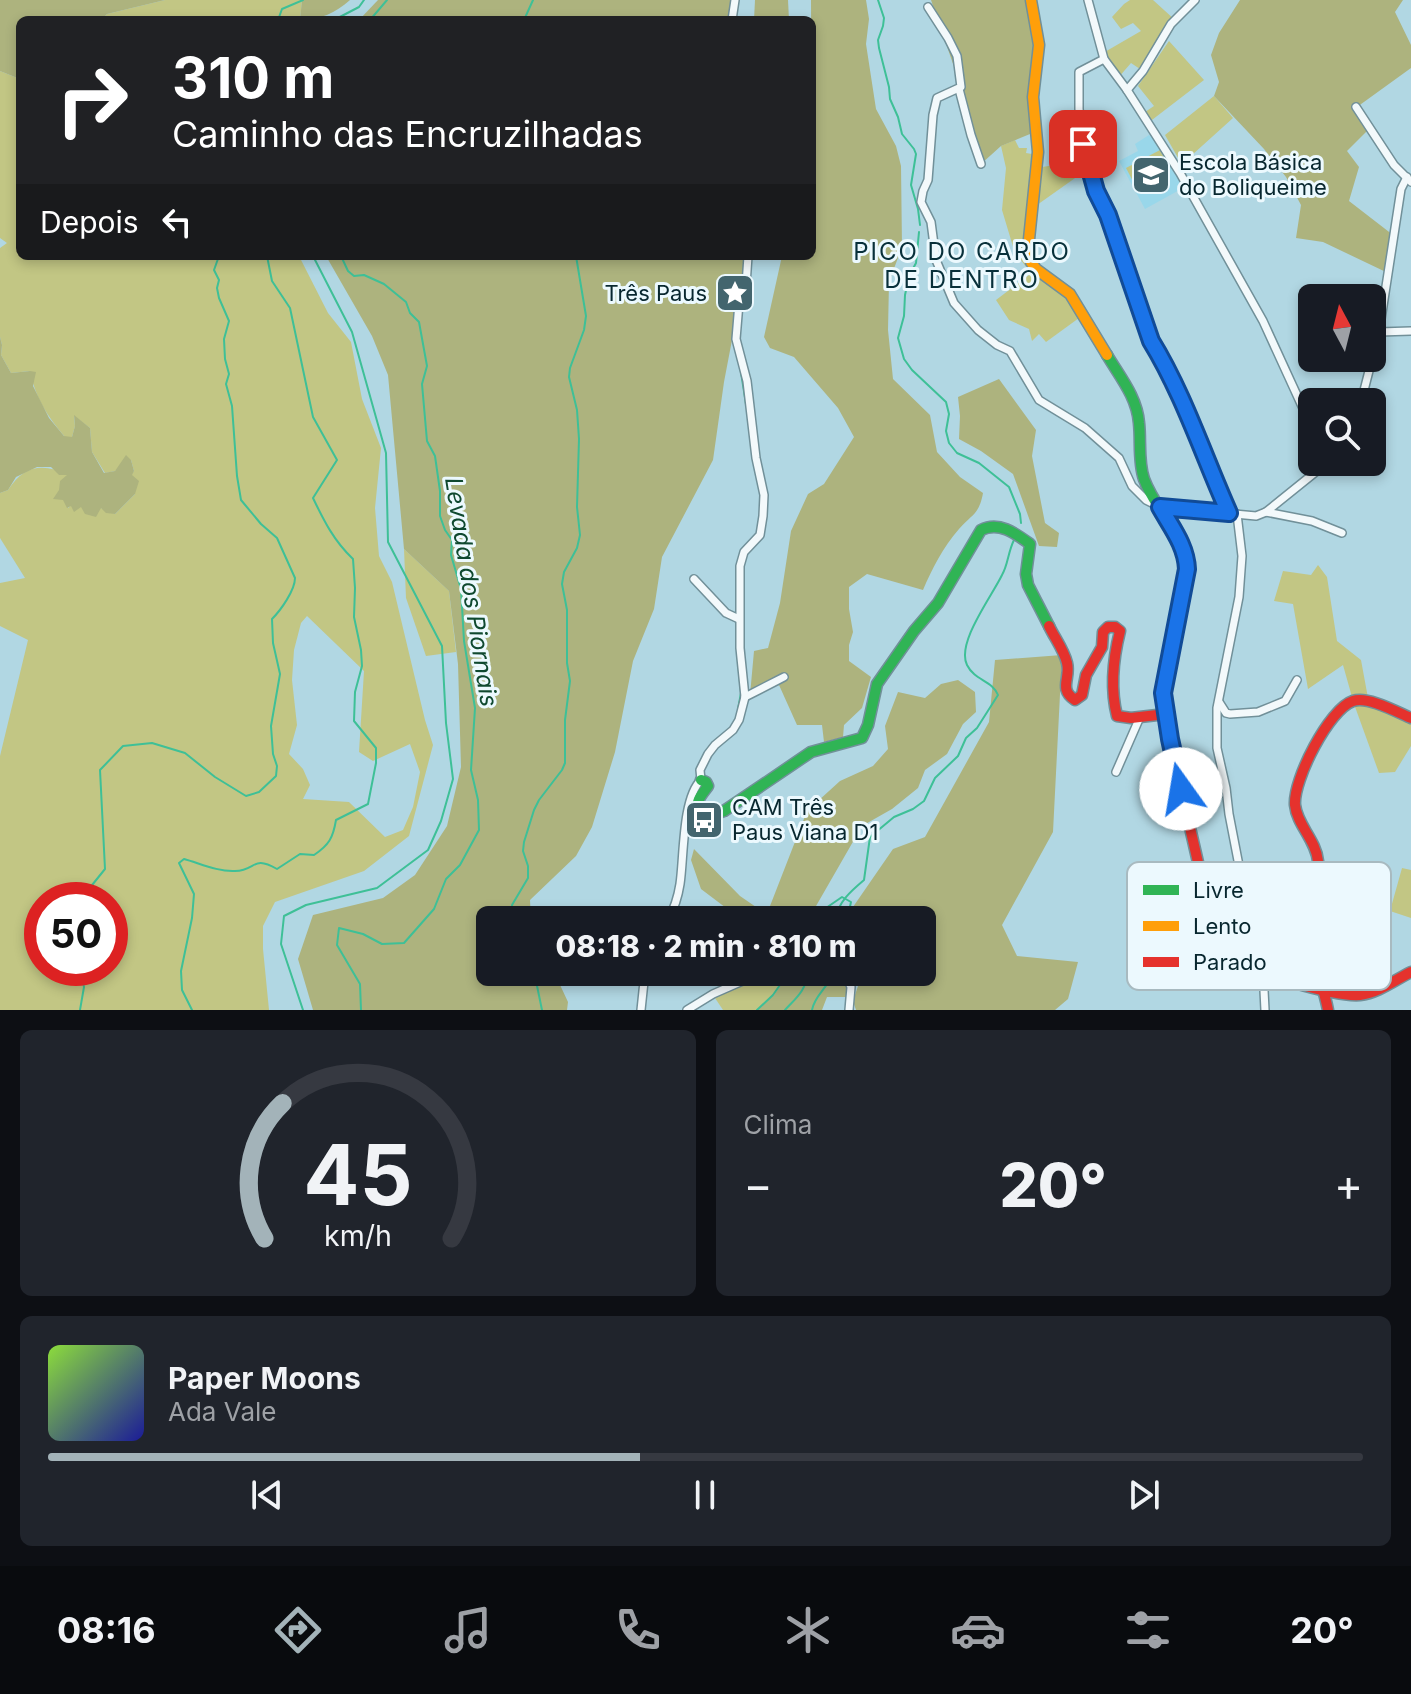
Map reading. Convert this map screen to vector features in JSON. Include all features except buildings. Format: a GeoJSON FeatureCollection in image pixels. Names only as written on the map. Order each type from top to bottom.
{"type":"FeatureCollection","features":[{"type":"Feature","properties":{"kind":"main road"},"geometry":{"type":"LineString","coordinates":[[1031,0],[1039,45],[1033,97],[1038,152],[1028,249],[1039,271],[1070,294],[1133,396],[1139,419],[1142,471],[1148,489],[1184,549],[1187,569],[1163,693],[1198,862]]}},
{"type":"Feature","properties":{"kind":"main road"},"geometry":{"type":"LineString","coordinates":[[701,780],[708,786],[699,796],[698,811],[702,816],[711,817],[811,752],[862,738],[877,684],[938,603],[981,530],[996,525],[1030,544],[1026,574],[1028,585],[1067,662],[1068,697],[1075,700],[1082,695],[1086,675],[1102,647],[1105,629],[1115,627],[1120,631],[1115,657],[1117,716],[1166,714]]}},
{"type":"Feature","properties":{"kind":"main road"},"geometry":{"type":"LineString","coordinates":[[1318,862],[1317,852],[1296,808],[1295,797],[1299,778],[1325,732],[1352,701],[1368,701],[1411,718]]}},
{"type":"Feature","properties":{"kind":"main road"},"geometry":{"type":"LineString","coordinates":[[1391,982],[1411,972]]}},
{"type":"Feature","properties":{"kind":"main road"},"geometry":{"type":"LineString","coordinates":[[1324,990],[1352,996],[1376,990]]}},
{"type":"Feature","properties":{"kind":"main road"},"geometry":{"type":"LineString","coordinates":[[1324,990],[1331,1010],[1352,996]]}},
{"type":"Feature","properties":{"kind":"street"},"geometry":{"type":"LineString","coordinates":[[1088,0],[1104,59],[1180,173],[1263,321],[1298,397]]}},
{"type":"Feature","properties":{"kind":"street"},"geometry":{"type":"LineString","coordinates":[[1127,90],[1143,71],[1171,24],[1195,0]]}},
{"type":"Feature","properties":{"kind":"street"},"geometry":{"type":"LineString","coordinates":[[928,7],[957,56],[959,89],[981,164]]}},
{"type":"Feature","properties":{"kind":"street"},"geometry":{"type":"LineString","coordinates":[[1104,59],[1079,72],[1083,144],[1151,341],[1233,514],[1242,556],[1239,597],[1217,714],[1217,748],[1238,862]]}},
{"type":"Feature","properties":{"kind":"street"},"geometry":{"type":"LineString","coordinates":[[959,89],[937,98],[928,180],[921,202],[931,222],[936,260],[954,303],[978,330],[1010,351],[1039,400],[1085,428],[1119,458],[1138,495],[1160,507],[1256,516],[1266,512],[1310,476]]}},
{"type":"Feature","properties":{"kind":"street"},"geometry":{"type":"LineString","coordinates":[[1356,107],[1394,165],[1409,179],[1401,189],[1386,284]]}},
{"type":"Feature","properties":{"kind":"street"},"geometry":{"type":"LineString","coordinates":[[673,906],[680,887],[684,833],[691,800],[701,780],[700,770],[708,754],[738,725],[745,697],[739,619],[741,558],[760,535],[764,495],[756,458],[747,381],[736,339],[748,260]]}},
{"type":"Feature","properties":{"kind":"street"},"geometry":{"type":"LineString","coordinates":[[1386,332],[1411,331]]}},
{"type":"Feature","properties":{"kind":"street"},"geometry":{"type":"LineString","coordinates":[[1266,512],[1312,521],[1342,533]]}},
{"type":"Feature","properties":{"kind":"street"},"geometry":{"type":"LineString","coordinates":[[694,579],[726,613],[739,619]]}},
{"type":"Feature","properties":{"kind":"street"},"geometry":{"type":"LineString","coordinates":[[745,697],[784,677]]}},
{"type":"Feature","properties":{"kind":"street"},"geometry":{"type":"LineString","coordinates":[[1219,702],[1230,714],[1263,711],[1285,701],[1297,680]]}},
{"type":"Feature","properties":{"kind":"street"},"geometry":{"type":"LineString","coordinates":[[1116,772],[1140,717]]}},
{"type":"Feature","properties":{"kind":"street"},"geometry":{"type":"LineString","coordinates":[[641,1010],[644,986]]}},
{"type":"Feature","properties":{"kind":"street"},"geometry":{"type":"LineString","coordinates":[[687,1010],[731,986]]}},
{"type":"Feature","properties":{"kind":"street"},"geometry":{"type":"LineString","coordinates":[[849,1010],[851,986]]}},
{"type":"Feature","properties":{"kind":"street"},"geometry":{"type":"LineString","coordinates":[[1262,990],[1265,1010]]}},
{"type":"Feature","properties":{"kind":"shaded area","name":"Escola Básica do Boliqueime"},"geometry":{"type":"Polygon","coordinates":[[[1149,135],[1157,142],[1183,188],[1145,209],[1119,161],[1138,151],[1135,144],[1149,135]]]}},
{"type":"Feature","properties":{"kind":"green space"},"geometry":{"type":"Polygon","coordinates":[[[0,0],[165,0],[105,16],[16,16],[16,77],[0,71],[0,0]]]}},
{"type":"Feature","properties":{"kind":"green space"},"geometry":{"type":"Polygon","coordinates":[[[165,0],[302,0],[300,16],[105,16],[165,0]]]}},
{"type":"Feature","properties":{"kind":"green space"},"geometry":{"type":"Polygon","coordinates":[[[302,0],[350,0],[327,15],[300,16],[302,0]]]}},
{"type":"Feature","properties":{"kind":"green space"},"geometry":{"type":"Polygon","coordinates":[[[378,0],[735,0],[733,16],[363,16],[378,0]]]}},
{"type":"Feature","properties":{"kind":"green space"},"geometry":{"type":"Polygon","coordinates":[[[755,0],[788,0],[789,16],[754,16],[755,0]]]}},
{"type":"Feature","properties":{"kind":"green space"},"geometry":{"type":"Polygon","coordinates":[[[811,0],[866,0],[869,19],[866,44],[876,109],[896,146],[901,166],[902,247],[889,282],[888,330],[893,379],[930,415],[937,452],[960,477],[983,493],[977,510],[948,543],[923,590],[867,574],[849,587],[853,632],[849,661],[871,677],[862,708],[844,725],[843,737],[824,742],[822,725],[797,725],[779,685],[750,695],[754,651],[768,648],[780,603],[791,531],[808,494],[824,484],[854,437],[838,408],[794,357],[770,348],[764,337],[781,260],[816,260],[816,16],[811,16],[811,0]]]}},
{"type":"Feature","properties":{"kind":"green space"},"geometry":{"type":"Polygon","coordinates":[[[931,0],[1037,0],[1030,134],[1001,146],[981,164],[961,87],[931,0]]]}},
{"type":"Feature","properties":{"kind":"green space"},"geometry":{"type":"Polygon","coordinates":[[[1130,0],[1153,0],[1175,20],[1143,71],[1131,63],[1118,78],[1103,53],[1141,31],[1133,23],[1121,29],[1112,17],[1130,0]]]}},
{"type":"Feature","properties":{"kind":"green space"},"geometry":{"type":"Polygon","coordinates":[[[1240,0],[1403,0],[1395,12],[1411,45],[1411,68],[1357,107],[1370,128],[1347,151],[1359,167],[1349,201],[1393,235],[1388,273],[1323,242],[1296,238],[1301,205],[1286,177],[1214,96],[1219,82],[1211,55],[1219,33],[1240,0]]]}},
{"type":"Feature","properties":{"kind":"green space"},"geometry":{"type":"Polygon","coordinates":[[[1169,41],[1204,80],[1148,123],[1142,114],[1154,106],[1138,86],[1169,41]]]}},
{"type":"Feature","properties":{"kind":"green space"},"geometry":{"type":"Polygon","coordinates":[[[0,71],[16,77],[16,260],[301,260],[328,313],[351,342],[362,399],[381,448],[375,508],[379,556],[392,582],[433,745],[409,836],[364,871],[275,902],[263,926],[269,1010],[0,1010],[0,756],[28,640],[0,626],[0,583],[25,578],[0,538],[0,493],[8,490],[27,471],[50,468],[68,474],[64,491],[68,508],[71,505],[101,508],[115,514],[135,494],[131,460],[115,471],[105,473],[92,452],[90,428],[74,416],[72,437],[65,437],[43,406],[30,371],[11,373],[1,355],[0,248],[7,243],[0,238],[0,71]],[[307,616],[301,623],[294,650],[292,680],[297,725],[289,754],[303,769],[310,785],[303,799],[349,802],[385,837],[403,830],[413,807],[420,772],[410,744],[373,761],[359,752],[364,671],[307,616]]]}},
{"type":"Feature","properties":{"kind":"green space"},"geometry":{"type":"Polygon","coordinates":[[[1214,96],[1233,118],[1192,155],[1197,161],[1185,170],[1165,135],[1214,96]]]}},
{"type":"Feature","properties":{"kind":"green space"},"geometry":{"type":"Polygon","coordinates":[[[1015,140],[1019,148],[1027,148],[1026,153],[1032,154],[1024,254],[1026,267],[1014,250],[1002,210],[1006,168],[1001,146],[1015,140]]]}},
{"type":"Feature","properties":{"kind":"green space"},"geometry":{"type":"Polygon","coordinates":[[[1160,150],[1170,169],[1136,187],[1126,168],[1160,150]]]}},
{"type":"Feature","properties":{"kind":"green space"},"geometry":{"type":"Polygon","coordinates":[[[1083,161],[1085,171],[1037,205],[1042,167],[1083,161]]]}},
{"type":"Feature","properties":{"kind":"green space"},"geometry":{"type":"Polygon","coordinates":[[[328,260],[747,260],[713,460],[662,557],[654,609],[633,661],[615,752],[592,827],[576,856],[530,900],[530,906],[476,906],[476,986],[561,986],[568,1002],[567,1010],[313,1010],[298,959],[313,915],[383,898],[415,875],[447,826],[461,767],[458,664],[449,591],[404,549],[388,375],[372,336],[328,260]]]}},
{"type":"Feature","properties":{"kind":"green space"},"geometry":{"type":"Polygon","coordinates":[[[1033,272],[1066,296],[1079,318],[1046,342],[1039,334],[1032,341],[1029,329],[1009,320],[996,300],[1033,272]]]}},
{"type":"Feature","properties":{"kind":"green space"},"geometry":{"type":"Polygon","coordinates":[[[0,337],[1,355],[11,373],[36,372],[33,386],[49,418],[64,436],[72,437],[74,415],[90,428],[92,452],[104,473],[115,471],[126,455],[131,460],[132,475],[139,481],[135,494],[115,514],[106,513],[101,508],[96,517],[85,514],[81,507],[74,512],[71,506],[67,508],[63,500],[53,499],[60,481],[67,475],[59,475],[51,467],[37,467],[16,477],[8,490],[0,493],[0,337]]]}},
{"type":"Feature","properties":{"kind":"green space"},"geometry":{"type":"Polygon","coordinates":[[[999,379],[1036,430],[1032,456],[1045,523],[1059,533],[1057,547],[1039,546],[1013,474],[959,439],[958,397],[999,379]]]}},
{"type":"Feature","properties":{"kind":"green space"},"geometry":{"type":"Polygon","coordinates":[[[404,549],[449,591],[456,652],[426,656],[406,598],[404,549]]]}},
{"type":"Feature","properties":{"kind":"green space"},"geometry":{"type":"Polygon","coordinates":[[[1318,565],[1327,577],[1337,641],[1361,660],[1368,698],[1352,697],[1343,665],[1308,689],[1293,604],[1274,601],[1283,571],[1311,575],[1318,565]]]}},
{"type":"Feature","properties":{"kind":"green space"},"geometry":{"type":"Polygon","coordinates":[[[1062,655],[1053,832],[1002,925],[1017,956],[1078,962],[1068,999],[1055,1010],[856,1010],[853,1001],[858,986],[936,986],[936,906],[854,906],[893,849],[925,837],[989,722],[995,660],[1062,655]]]}},
{"type":"Feature","properties":{"kind":"green space"},"geometry":{"type":"Polygon","coordinates":[[[958,680],[975,692],[976,712],[963,724],[947,754],[925,770],[918,788],[892,809],[862,826],[816,906],[770,906],[807,811],[840,781],[873,766],[888,749],[885,726],[898,692],[925,698],[941,684],[958,680]]]}},
{"type":"Feature","properties":{"kind":"green space"},"geometry":{"type":"Polygon","coordinates":[[[1354,704],[1370,705],[1411,721],[1411,746],[1395,772],[1379,773],[1354,704]]]}},
{"type":"Feature","properties":{"kind":"green space"},"geometry":{"type":"Polygon","coordinates":[[[694,849],[740,896],[755,906],[723,906],[701,889],[691,860],[694,849]]]}},
{"type":"Feature","properties":{"kind":"green space"},"geometry":{"type":"Polygon","coordinates":[[[1402,868],[1411,870],[1411,918],[1391,911],[1402,868]]]}},
{"type":"Feature","properties":{"kind":"green space"},"geometry":{"type":"Polygon","coordinates":[[[737,986],[780,986],[757,1010],[723,1010],[715,998],[737,986]]]}},
{"type":"Feature","properties":{"kind":"green space"},"geometry":{"type":"Polygon","coordinates":[[[780,986],[848,986],[852,997],[827,997],[822,1010],[757,1010],[780,986]]]}},
{"type":"Feature","properties":{"kind":"waterway"},"geometry":{"type":"LineString","coordinates":[[279,16],[282,9],[303,0]]}},
{"type":"Feature","properties":{"kind":"waterway"},"geometry":{"type":"LineString","coordinates":[[342,16],[359,7],[364,0]]}},
{"type":"Feature","properties":{"kind":"waterway","name":"Levada dos Piornais"},"geometry":{"type":"LineString","coordinates":[[373,16],[387,0]]}},
{"type":"Feature","properties":{"kind":"waterway"},"geometry":{"type":"LineString","coordinates":[[526,16],[533,0]]}},
{"type":"Feature","properties":{"kind":"waterway"},"geometry":{"type":"LineString","coordinates":[[878,0],[884,18],[878,40],[890,99],[902,134],[916,154],[911,185],[920,225]]}},
{"type":"Feature","properties":{"kind":"waterway"},"geometry":{"type":"LineString","coordinates":[[919,232],[916,263],[909,276],[898,338],[904,359],[946,402],[949,443],[957,453],[979,463],[1009,487],[1021,523]]}},
{"type":"Feature","properties":{"kind":"waterway"},"geometry":{"type":"LineString","coordinates":[[95,882],[105,869],[100,770],[123,746],[152,743],[185,753],[246,796],[259,792],[276,776],[271,726],[280,674],[273,643],[272,619],[287,600],[295,578],[277,538],[241,500],[232,406],[226,384],[229,374],[224,339],[229,321],[217,288],[219,280],[214,270],[218,260]]}},
{"type":"Feature","properties":{"kind":"waterway"},"geometry":{"type":"LineString","coordinates":[[192,1010],[182,990],[181,971],[194,894],[179,863],[184,859],[229,871],[263,863],[277,869],[300,854],[314,855],[330,840],[336,820],[368,804],[376,763],[376,748],[354,721],[355,692],[362,666],[354,617],[353,559],[325,523],[313,498],[337,460],[313,417],[290,308],[272,281],[268,260]]}},
{"type":"Feature","properties":{"kind":"waterway"},"geometry":{"type":"LineString","coordinates":[[303,1010],[281,944],[284,916],[306,905],[377,888],[428,850],[441,821],[453,779],[442,646],[388,542],[386,453],[352,332],[315,260]]}},
{"type":"Feature","properties":{"kind":"waterway","name":"Levada dos Piornais"},"geometry":{"type":"LineString","coordinates":[[343,260],[354,276],[364,275],[384,284],[406,302],[410,313],[419,322],[427,366],[422,384],[427,441],[435,456],[440,516],[452,540],[451,555],[461,589],[464,641],[475,708],[471,770],[478,800],[479,830],[460,865],[446,879],[434,909],[404,943],[382,944],[363,934],[339,928],[337,945],[360,984],[361,1010]]}},
{"type":"Feature","properties":{"kind":"waterway"},"geometry":{"type":"LineString","coordinates":[[512,906],[528,878],[523,851],[534,810],[565,763],[565,720],[570,681],[567,610],[562,584],[580,535],[577,410],[569,377],[586,316],[577,260]]}},
{"type":"Feature","properties":{"kind":"waterway"},"geometry":{"type":"LineString","coordinates":[[734,343],[738,360]]}},
{"type":"Feature","properties":{"kind":"waterway"},"geometry":{"type":"LineString","coordinates":[[740,366],[746,404]]}},
{"type":"Feature","properties":{"kind":"waterway"},"geometry":{"type":"LineString","coordinates":[[840,906],[864,880],[870,837],[894,817],[924,801],[935,778],[958,756],[966,738],[977,728],[998,695],[992,686],[970,670],[965,656],[966,645],[1004,571],[1014,540]]}},
{"type":"Feature","properties":{"kind":"waterway"},"geometry":{"type":"LineString","coordinates":[[736,613],[737,596]]}},
{"type":"Feature","properties":{"kind":"waterway"},"geometry":{"type":"LineString","coordinates":[[736,620],[737,641]]}},
{"type":"Feature","properties":{"kind":"waterway"},"geometry":{"type":"LineString","coordinates":[[737,651],[741,693],[738,709]]}},
{"type":"Feature","properties":{"kind":"waterway"},"geometry":{"type":"LineString","coordinates":[[829,906],[842,897],[851,902],[850,906]]}},
{"type":"Feature","properties":{"kind":"waterway"},"geometry":{"type":"LineString","coordinates":[[80,1010],[84,986]]}},
{"type":"Feature","properties":{"kind":"waterway"},"geometry":{"type":"LineString","coordinates":[[537,986],[542,1010]]}},
{"type":"Feature","properties":{"kind":"waterway"},"geometry":{"type":"LineString","coordinates":[[757,1010],[779,986]]}},
{"type":"Feature","properties":{"kind":"waterway"},"geometry":{"type":"LineString","coordinates":[[785,1010],[804,986]]}},
{"type":"Feature","properties":{"kind":"waterway"},"geometry":{"type":"LineString","coordinates":[[812,1010],[825,986]]}},
{"type":"Feature","properties":{"kind":"traffic: fast"},"geometry":{"type":"LineString","coordinates":[[1107,355],[1138,414],[1144,479],[1185,557],[1187,569],[1163,693],[1182,793]]}},
{"type":"Feature","properties":{"kind":"traffic: fast"},"geometry":{"type":"LineString","coordinates":[[701,780],[708,786],[699,799],[698,809],[700,814],[708,817],[724,811],[811,752],[862,738],[877,684],[938,603],[981,530],[1000,528],[1013,532],[1030,544],[1026,574],[1028,585],[1049,626]]}},
{"type":"Feature","properties":{"kind":"traffic: slow"},"geometry":{"type":"LineString","coordinates":[[1031,0],[1039,45],[1033,97],[1038,152],[1028,249],[1036,269],[1070,294],[1107,355]]}},
{"type":"Feature","properties":{"kind":"traffic: jam"},"geometry":{"type":"LineString","coordinates":[[1049,626],[1066,658],[1067,692],[1075,700],[1082,695],[1086,675],[1102,647],[1103,632],[1108,627],[1115,627],[1120,631],[1113,674],[1117,716],[1131,718],[1166,714]]}},
{"type":"Feature","properties":{"kind":"traffic: jam"},"geometry":{"type":"LineString","coordinates":[[1318,862],[1317,853],[1295,805],[1306,763],[1324,731],[1344,707],[1359,700],[1411,718]]}},
{"type":"Feature","properties":{"kind":"traffic: jam"},"geometry":{"type":"LineString","coordinates":[[1182,793],[1198,862]]}},
{"type":"Feature","properties":{"kind":"traffic: jam"},"geometry":{"type":"LineString","coordinates":[[1391,983],[1411,972]]}},
{"type":"Feature","properties":{"kind":"traffic: jam"},"geometry":{"type":"LineString","coordinates":[[1323,990],[1348,995],[1377,990]]}},
{"type":"Feature","properties":{"kind":"traffic: jam"},"geometry":{"type":"LineString","coordinates":[[1323,990],[1328,1010]]}},
{"type":"Feature","properties":{"kind":"place","name":"Escola Básica do Boliqueime"},"geometry":{"type":"Point","coordinates":[1151,175]}},
{"type":"Feature","properties":{"kind":"place","name":"Três Paus"},"geometry":{"type":"Point","coordinates":[735,293]}},
{"type":"Feature","properties":{"kind":"place","name":"CAM Três Paus Viana D1"},"geometry":{"type":"Point","coordinates":[704,820]}},
{"type":"Feature","properties":{"kind":"district","name":"PICO DO CARDO DE DENTRO"},"geometry":{"type":"Point","coordinates":[962,266]}},
{"type":"Feature","properties":{"kind":"route"},"geometry":{"type":"LineString","coordinates":[[1083,144],[1096,191],[1108,215],[1151,341],[1229,513],[1160,507],[1184,549],[1187,569],[1163,693],[1181,789]]}}]}
